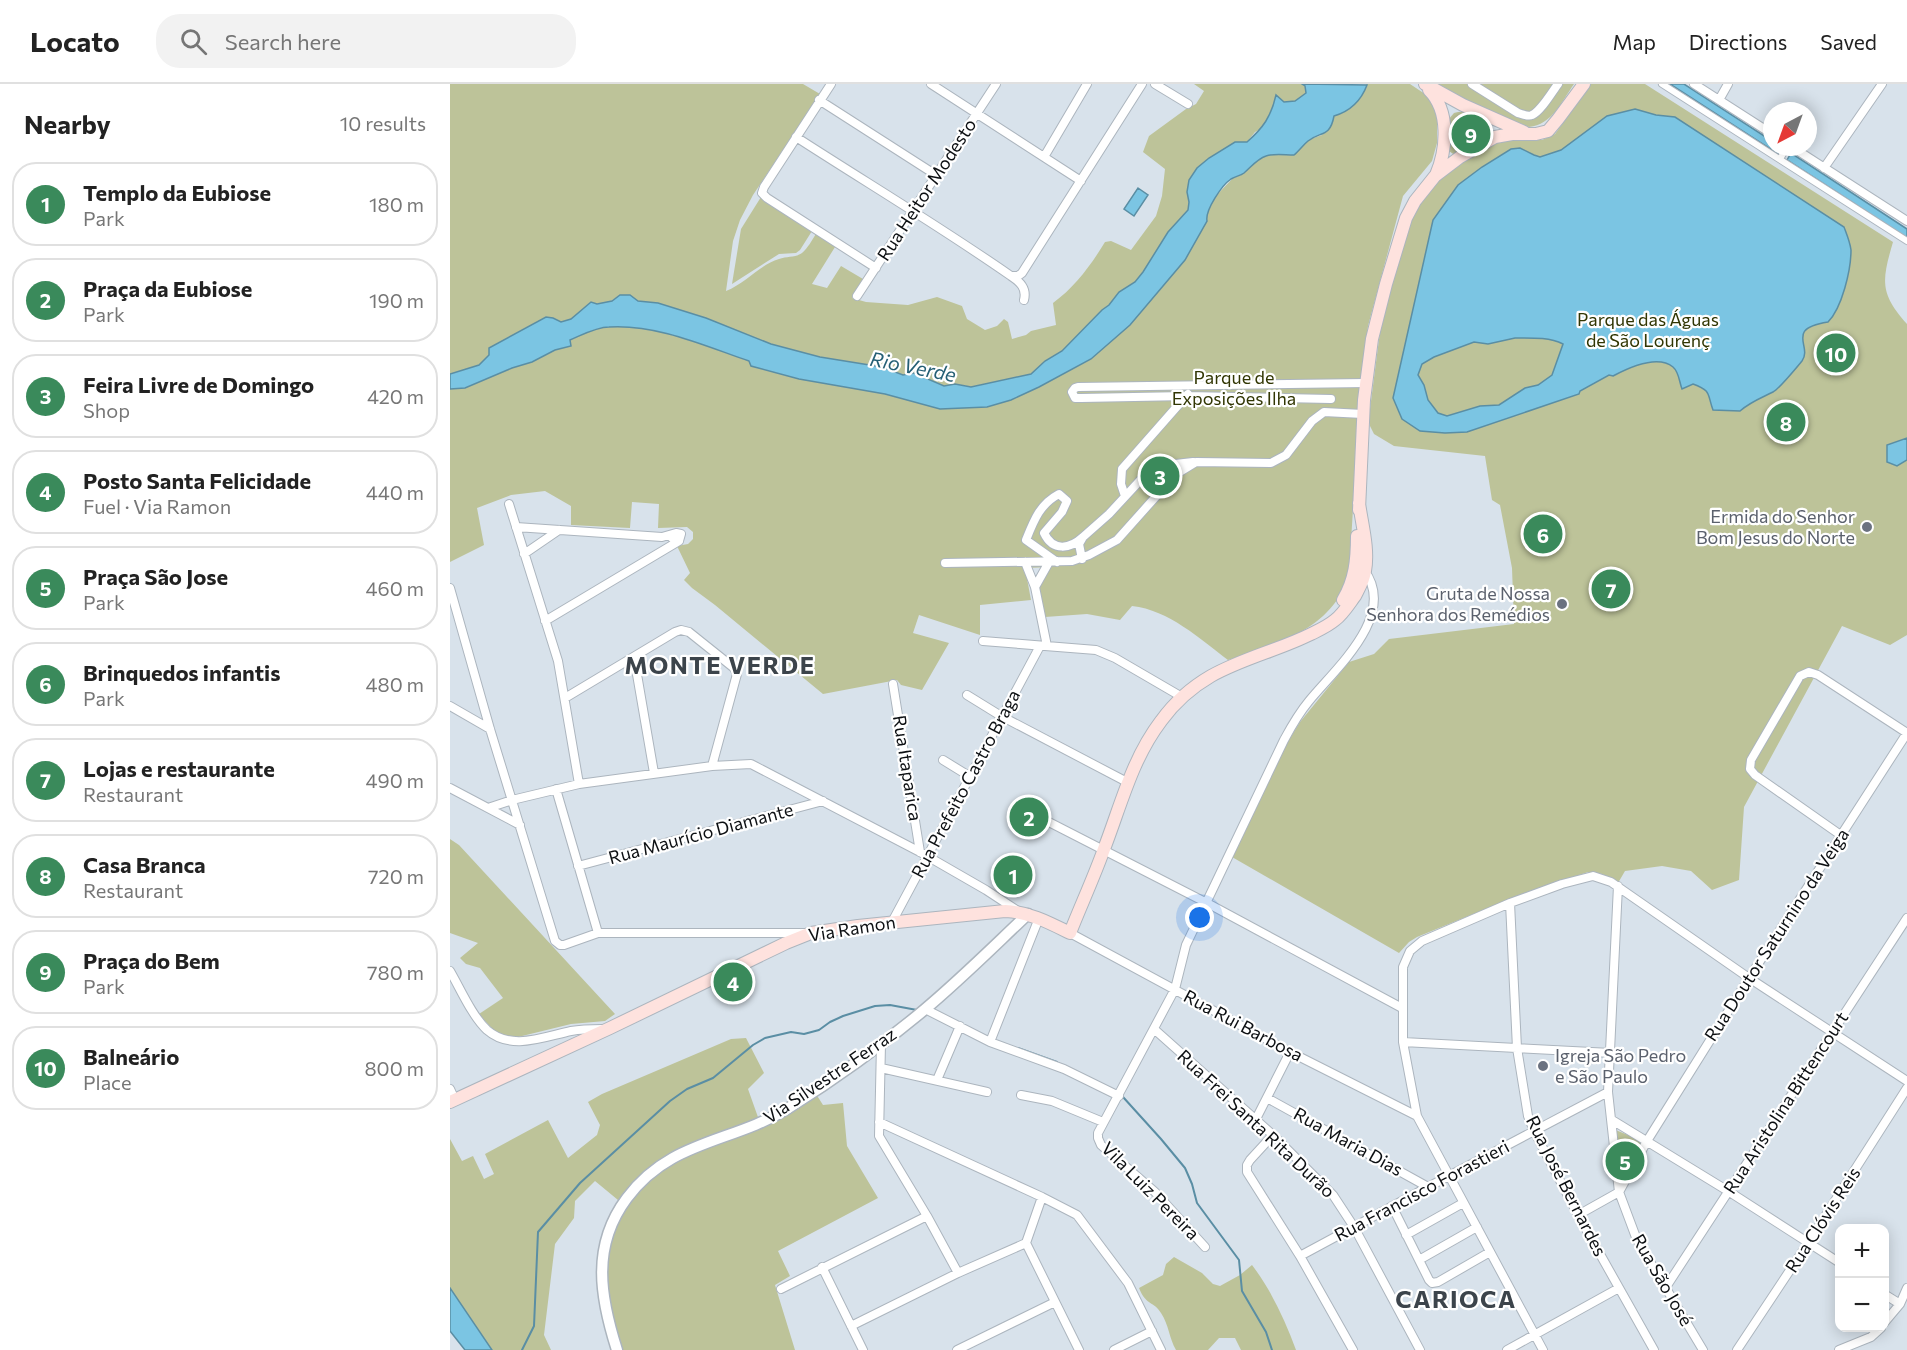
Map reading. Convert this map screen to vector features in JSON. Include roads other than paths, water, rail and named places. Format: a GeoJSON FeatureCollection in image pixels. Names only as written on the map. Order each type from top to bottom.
{"type":"FeatureCollection","features":[{"type":"Feature","properties":{"kind":"main road"},"geometry":{"type":"LineString","coordinates":[[1424,84],[1463,105],[1528,134]]}},
{"type":"Feature","properties":{"kind":"main road"},"geometry":{"type":"LineString","coordinates":[[1424,84],[1437,99],[1443,118],[1444,147],[1442,161],[1435,176]]}},
{"type":"Feature","properties":{"kind":"main road"},"geometry":{"type":"LineString","coordinates":[[1309,635],[1330,617],[1344,597],[1353,578],[1357,560],[1363,414],[1372,339],[1380,303],[1406,218],[1414,201],[1435,176],[1460,157],[1495,137],[1536,135],[1548,131],[1578,86]]}},
{"type":"Feature","properties":{"kind":"main road"},"geometry":{"type":"LineString","coordinates":[[1443,118],[1452,108],[1463,105]]}},
{"type":"Feature","properties":{"kind":"main road"},"geometry":{"type":"LineString","coordinates":[[1493,119],[1495,137]]}},
{"type":"Feature","properties":{"kind":"main road"},"geometry":{"type":"LineString","coordinates":[[1444,147],[1449,157],[1460,157]]}},
{"type":"Feature","properties":{"kind":"main road"},"geometry":{"type":"LineString","coordinates":[[1070,933],[1104,849],[1127,782],[1151,734],[1165,715],[1198,684],[1222,670],[1296,642],[1329,625],[1343,612],[1359,589],[1365,571],[1366,556],[1359,503]]}},
{"type":"Feature","properties":{"kind":"main road","name":"Via Ramon"},"geometry":{"type":"LineString","coordinates":[[452,1097],[610,1028],[811,933],[986,912],[1029,915],[1070,933]]}},
{"type":"Feature","properties":{"kind":"street"},"geometry":{"type":"LineString","coordinates":[[831,84],[762,193],[876,268]]}},
{"type":"Feature","properties":{"kind":"street"},"geometry":{"type":"LineString","coordinates":[[931,84],[1081,181]]}},
{"type":"Feature","properties":{"kind":"street","name":"Rua Heitor Modesto"},"geometry":{"type":"LineString","coordinates":[[858,296],[996,84]]}},
{"type":"Feature","properties":{"kind":"street"},"geometry":{"type":"LineString","coordinates":[[1044,157],[1087,84]]}},
{"type":"Feature","properties":{"kind":"street"},"geometry":{"type":"LineString","coordinates":[[1011,276],[1023,273],[1142,84]]}},
{"type":"Feature","properties":{"kind":"street"},"geometry":{"type":"LineString","coordinates":[[1155,84],[1188,105]]}},
{"type":"Feature","properties":{"kind":"street"},"geometry":{"type":"LineString","coordinates":[[1472,84],[1526,116],[1537,111],[1558,84]]}},
{"type":"Feature","properties":{"kind":"street"},"geometry":{"type":"LineString","coordinates":[[1662,84],[1907,242]]}},
{"type":"Feature","properties":{"kind":"street"},"geometry":{"type":"LineString","coordinates":[[1694,84],[1763,128]]}},
{"type":"Feature","properties":{"kind":"street"},"geometry":{"type":"LineString","coordinates":[[1719,100],[1728,84]]}},
{"type":"Feature","properties":{"kind":"street"},"geometry":{"type":"LineString","coordinates":[[1824,168],[1882,84]]}},
{"type":"Feature","properties":{"kind":"street"},"geometry":{"type":"LineString","coordinates":[[819,100],[936,175]]}},
{"type":"Feature","properties":{"kind":"street"},"geometry":{"type":"LineString","coordinates":[[796,137],[967,245],[1011,276],[1022,284],[1026,294],[1024,300]]}},
{"type":"Feature","properties":{"kind":"street"},"geometry":{"type":"LineString","coordinates":[[1806,156],[1907,221]]}},
{"type":"Feature","properties":{"kind":"street"},"geometry":{"type":"LineString","coordinates":[[1331,399],[1187,396],[1075,398],[1072,392],[1078,387],[1366,383]]}},
{"type":"Feature","properties":{"kind":"street"},"geometry":{"type":"LineString","coordinates":[[1125,496],[1121,484],[1122,469],[1194,386]]}},
{"type":"Feature","properties":{"kind":"street"},"geometry":{"type":"LineString","coordinates":[[1053,562],[1026,540],[1036,514],[1048,500],[1059,494],[1066,501],[1062,512],[1044,533],[1049,541],[1057,546],[1070,546],[1083,537],[1146,474],[1158,466],[1196,462],[1271,463],[1286,455],[1312,421],[1324,412],[1363,414]]}},
{"type":"Feature","properties":{"kind":"street"},"geometry":{"type":"LineString","coordinates":[[945,563],[1053,562],[1082,559],[1117,540],[1178,473],[1196,462]]}},
{"type":"Feature","properties":{"kind":"street"},"geometry":{"type":"LineString","coordinates":[[508,504],[558,661],[579,784]]}},
{"type":"Feature","properties":{"kind":"street"},"geometry":{"type":"LineString","coordinates":[[516,527],[662,537],[681,534],[679,541],[545,621]]}},
{"type":"Feature","properties":{"kind":"street"},"geometry":{"type":"LineString","coordinates":[[525,554],[559,529]]}},
{"type":"Feature","properties":{"kind":"street"},"geometry":{"type":"LineString","coordinates":[[1082,559],[1079,544],[1083,537]]}},
{"type":"Feature","properties":{"kind":"street"},"geometry":{"type":"LineString","coordinates":[[1021,1095],[1052,1101],[1103,1122],[1175,990],[1186,945],[1233,843],[1292,726],[1310,700],[1348,657],[1366,628],[1372,614],[1375,594],[1365,571],[1357,560]]}},
{"type":"Feature","properties":{"kind":"street"},"geometry":{"type":"LineString","coordinates":[[1025,562],[1035,587],[1044,646]]}},
{"type":"Feature","properties":{"kind":"street"},"geometry":{"type":"LineString","coordinates":[[1035,587],[1053,562]]}},
{"type":"Feature","properties":{"kind":"street"},"geometry":{"type":"LineString","coordinates":[[450,588],[452,602],[555,941],[564,945],[598,933],[811,933]]}},
{"type":"Feature","properties":{"kind":"street"},"geometry":{"type":"LineString","coordinates":[[565,698],[675,632],[681,630],[689,632],[734,668],[736,678],[712,766]]}},
{"type":"Feature","properties":{"kind":"street"},"geometry":{"type":"LineString","coordinates":[[983,641],[1090,649],[1103,653],[1182,697]]}},
{"type":"Feature","properties":{"kind":"street","name":"Rua Prefeito Castro Braga"},"geometry":{"type":"LineString","coordinates":[[892,922],[924,855],[1001,716],[1044,646]]}},
{"type":"Feature","properties":{"kind":"street"},"geometry":{"type":"LineString","coordinates":[[634,657],[654,773]]}},
{"type":"Feature","properties":{"kind":"street"},"geometry":{"type":"LineString","coordinates":[[1842,836],[1755,775],[1750,769],[1751,760],[1800,676],[1805,672],[1818,675],[1907,733]]}},
{"type":"Feature","properties":{"kind":"street","name":"Rua Itaparica"},"geometry":{"type":"LineString","coordinates":[[893,684],[924,855]]}},
{"type":"Feature","properties":{"kind":"street"},"geometry":{"type":"LineString","coordinates":[[967,695],[1001,716],[1127,782]]}},
{"type":"Feature","properties":{"kind":"street"},"geometry":{"type":"LineString","coordinates":[[450,706],[490,729]]}},
{"type":"Feature","properties":{"kind":"street","name":"Rua Doutor Saturnino da Veiga"},"geometry":{"type":"LineString","coordinates":[[1619,1192],[1647,1141],[1749,978],[1907,733]]}},
{"type":"Feature","properties":{"kind":"street"},"geometry":{"type":"LineString","coordinates":[[943,760],[969,776]]}},
{"type":"Feature","properties":{"kind":"street"},"geometry":{"type":"LineString","coordinates":[[488,808],[579,784],[712,766],[746,763],[756,766],[924,855],[1029,915],[990,1042]]}},
{"type":"Feature","properties":{"kind":"street"},"geometry":{"type":"LineString","coordinates":[[450,788],[520,825]]}},
{"type":"Feature","properties":{"kind":"street"},"geometry":{"type":"LineString","coordinates":[[556,789],[598,933]]}},
{"type":"Feature","properties":{"kind":"street","name":"Rua Maurício Diamante"},"geometry":{"type":"LineString","coordinates":[[578,866],[823,801]]}},
{"type":"Feature","properties":{"kind":"street"},"geometry":{"type":"LineString","coordinates":[[1041,818],[1207,903],[1402,1008]]}},
{"type":"Feature","properties":{"kind":"street"},"geometry":{"type":"LineString","coordinates":[[1543,1350],[1417,1116],[1403,1042],[1403,963],[1410,951],[1422,941],[1510,903],[1583,878],[1593,876],[1604,878],[1749,978],[1907,1081]]}},
{"type":"Feature","properties":{"kind":"street","name":"Rua São José"},"geometry":{"type":"LineString","coordinates":[[1618,886],[1608,1092],[1619,1192],[1637,1240],[1703,1350]]}},
{"type":"Feature","properties":{"kind":"street","name":"Rua José Bernardes"},"geometry":{"type":"LineString","coordinates":[[1510,903],[1517,1048],[1524,1098],[1534,1131],[1654,1350]]}},
{"type":"Feature","properties":{"kind":"street","name":"Via Silvestre Ferraz"},"geometry":{"type":"LineString","coordinates":[[617,1350],[603,1303],[601,1286],[604,1251],[616,1214],[649,1173],[675,1155],[695,1146],[764,1122],[881,1044],[925,1009],[1029,915]]}},
{"type":"Feature","properties":{"kind":"street","name":"Rua Aristolina Bittencourt"},"geometry":{"type":"LineString","coordinates":[[1666,1287],[1907,918]]}},
{"type":"Feature","properties":{"kind":"street","name":"Rua Rui Barbosa"},"geometry":{"type":"LineString","coordinates":[[1070,933],[1290,1052],[1417,1116]]}},
{"type":"Feature","properties":{"kind":"street"},"geometry":{"type":"LineString","coordinates":[[450,971],[486,1029],[510,1042],[574,1030],[610,1028]]}},
{"type":"Feature","properties":{"kind":"street"},"geometry":{"type":"LineString","coordinates":[[925,1009],[990,1042],[1064,1069],[1119,1096]]}},
{"type":"Feature","properties":{"kind":"street"},"geometry":{"type":"LineString","coordinates":[[937,1080],[960,1026]]}},
{"type":"Feature","properties":{"kind":"street","name":"Rua Frei Santa Rita Durão"},"geometry":{"type":"LineString","coordinates":[[1154,1029],[1256,1119],[1333,1195],[1354,1227],[1420,1350]]}},
{"type":"Feature","properties":{"kind":"street"},"geometry":{"type":"LineString","coordinates":[[1403,1042],[1611,1053]]}},
{"type":"Feature","properties":{"kind":"street"},"geometry":{"type":"LineString","coordinates":[[881,1044],[879,1122],[881,1140],[958,1273]]}},
{"type":"Feature","properties":{"kind":"street"},"geometry":{"type":"LineString","coordinates":[[1256,1119],[1290,1052]]}},
{"type":"Feature","properties":{"kind":"street"},"geometry":{"type":"LineString","coordinates":[[881,1068],[987,1092]]}},
{"type":"Feature","properties":{"kind":"street","name":"Rua Clóvis Reis"},"geometry":{"type":"LineString","coordinates":[[1737,1350],[1907,1088]]}},
{"type":"Feature","properties":{"kind":"street","name":"Rua Francisco Forastieri"},"geometry":{"type":"LineString","coordinates":[[1300,1256],[1608,1092]]}},
{"type":"Feature","properties":{"kind":"street","name":"Rua Maria Dias"},"geometry":{"type":"LineString","coordinates":[[1268,1098],[1428,1186]]}},
{"type":"Feature","properties":{"kind":"street"},"geometry":{"type":"LineString","coordinates":[[1611,1120],[1728,1191],[1835,1260]]}},
{"type":"Feature","properties":{"kind":"street"},"geometry":{"type":"LineString","coordinates":[[879,1122],[1077,1215],[1128,1283],[1161,1350]]}},
{"type":"Feature","properties":{"kind":"street","name":"Vila Luiz Pereira"},"geometry":{"type":"LineString","coordinates":[[1103,1122],[1098,1133],[1101,1145],[1155,1192],[1205,1247]]}},
{"type":"Feature","properties":{"kind":"street"},"geometry":{"type":"LineString","coordinates":[[1273,1135],[1250,1160],[1246,1172],[1300,1256],[1353,1350]]}},
{"type":"Feature","properties":{"kind":"street"},"geometry":{"type":"LineString","coordinates":[[1615,1163],[1625,1169],[1633,1166]]}},
{"type":"Feature","properties":{"kind":"street"},"geometry":{"type":"LineString","coordinates":[[1578,1215],[1619,1192]]}},
{"type":"Feature","properties":{"kind":"street"},"geometry":{"type":"LineString","coordinates":[[1042,1197],[1026,1243],[1079,1350]]}},
{"type":"Feature","properties":{"kind":"street"},"geometry":{"type":"LineString","coordinates":[[1406,1234],[1463,1203]]}},
{"type":"Feature","properties":{"kind":"street"},"geometry":{"type":"LineString","coordinates":[[1392,1206],[1432,1283],[1438,1282],[1490,1252]]}},
{"type":"Feature","properties":{"kind":"street"},"geometry":{"type":"LineString","coordinates":[[781,1289],[927,1216]]}},
{"type":"Feature","properties":{"kind":"street"},"geometry":{"type":"LineString","coordinates":[[1419,1260],[1477,1227]]}},
{"type":"Feature","properties":{"kind":"street"},"geometry":{"type":"LineString","coordinates":[[851,1326],[958,1273],[1026,1243]]}},
{"type":"Feature","properties":{"kind":"street"},"geometry":{"type":"LineString","coordinates":[[822,1267],[862,1350]]}},
{"type":"Feature","properties":{"kind":"street"},"geometry":{"type":"LineString","coordinates":[[1507,1350],[1619,1288]]}},
{"type":"Feature","properties":{"kind":"street"},"geometry":{"type":"LineString","coordinates":[[1889,1317],[1900,1304],[1907,1288]]}},
{"type":"Feature","properties":{"kind":"street"},"geometry":{"type":"LineString","coordinates":[[1889,1297],[1900,1304]]}},
{"type":"Feature","properties":{"kind":"street"},"geometry":{"type":"LineString","coordinates":[[957,1350],[1055,1302]]}},
{"type":"Feature","properties":{"kind":"street"},"geometry":{"type":"LineString","coordinates":[[1114,1350],[1152,1331]]}},
{"type":"Feature","properties":{"kind":"street"},"geometry":{"type":"LineString","coordinates":[[1839,1350],[1871,1337],[1877,1332]]}},
{"type":"Feature","properties":{"kind":"water"},"geometry":{"type":"Polygon","coordinates":[[[1302,84],[1367,85],[1355,105],[1334,116],[1327,131],[1312,138],[1294,155],[1266,156],[1244,173],[1227,182],[1211,204],[1207,221],[1185,260],[1130,325],[1091,359],[1011,400],[987,407],[940,409],[885,394],[799,379],[751,366],[749,361],[681,337],[627,327],[604,327],[594,330],[570,340],[571,346],[555,350],[532,362],[465,388],[450,389],[450,374],[479,365],[489,355],[489,348],[546,317],[561,322],[571,319],[591,302],[597,304],[612,301],[620,295],[630,295],[638,301],[658,303],[706,318],[771,344],[820,357],[882,367],[903,375],[914,373],[944,386],[955,384],[971,387],[1031,374],[1045,361],[1062,351],[1109,305],[1119,292],[1135,282],[1168,232],[1188,210],[1189,180],[1197,168],[1235,142],[1247,142],[1266,122],[1276,95],[1284,102],[1295,101],[1306,93],[1305,86],[1302,84]]]}},
{"type":"Feature","properties":{"kind":"water"},"geometry":{"type":"Polygon","coordinates":[[[1670,84],[1684,84],[1763,135],[1763,144],[1670,84]]]}},
{"type":"Feature","properties":{"kind":"water"},"geometry":{"type":"Polygon","coordinates":[[[1635,109],[1675,117],[1844,227],[1851,247],[1851,258],[1838,308],[1828,322],[1815,325],[1803,333],[1805,350],[1802,361],[1779,387],[1740,411],[1713,410],[1708,394],[1703,389],[1693,384],[1682,389],[1678,374],[1673,367],[1666,363],[1651,362],[1634,366],[1613,376],[1609,375],[1580,391],[1579,394],[1467,432],[1420,431],[1402,419],[1393,398],[1433,220],[1458,185],[1511,149],[1520,148],[1540,157],[1561,150],[1607,116],[1635,109]],[[1515,338],[1488,344],[1474,342],[1422,364],[1418,375],[1424,385],[1428,400],[1438,413],[1447,416],[1480,406],[1499,405],[1525,388],[1538,385],[1552,375],[1563,344],[1546,339],[1515,338]]]}},
{"type":"Feature","properties":{"kind":"water"},"geometry":{"type":"Polygon","coordinates":[[[1789,156],[1796,156],[1907,229],[1907,238],[1787,160],[1789,156]]]}},
{"type":"Feature","properties":{"kind":"water"},"geometry":{"type":"Polygon","coordinates":[[[1138,188],[1148,195],[1134,216],[1124,209],[1138,188]]]}},
{"type":"Feature","properties":{"kind":"water"},"geometry":{"type":"Polygon","coordinates":[[[1907,438],[1907,460],[1897,466],[1887,462],[1887,445],[1907,438]]]}},
{"type":"Feature","properties":{"kind":"water"},"geometry":{"type":"Polygon","coordinates":[[[450,1288],[492,1350],[465,1350],[450,1331],[450,1288]]]}},
{"type":"Feature","properties":{"kind":"waterway"},"geometry":{"type":"LineString","coordinates":[[522,1350],[534,1326],[538,1232],[580,1183],[670,1101],[687,1089],[713,1078],[765,1038],[791,1032],[804,1034],[819,1030],[843,1016],[875,1006],[890,1005],[917,1010]]}},
{"type":"Feature","properties":{"kind":"waterway"},"geometry":{"type":"LineString","coordinates":[[1018,1048],[1057,1062]]}},
{"type":"Feature","properties":{"kind":"waterway"},"geometry":{"type":"LineString","coordinates":[[1123,1097],[1185,1168],[1197,1203],[1239,1260],[1242,1291],[1266,1332],[1272,1350]]}},
{"type":"Feature","properties":{"kind":"place","name":"Praça do Bem"},"geometry":{"type":"Point","coordinates":[1471,134]}},
{"type":"Feature","properties":{"kind":"place","name":"Balneário"},"geometry":{"type":"Point","coordinates":[1836,353]}},
{"type":"Feature","properties":{"kind":"place","name":"Casa Branca"},"geometry":{"type":"Point","coordinates":[1786,422]}},
{"type":"Feature","properties":{"kind":"place","name":"Feira Livre de Domingo"},"geometry":{"type":"Point","coordinates":[1160,476]}},
{"type":"Feature","properties":{"kind":"place","name":"Ermida do Senhor Bom Jesus do Norte"},"geometry":{"type":"Point","coordinates":[1867,527]}},
{"type":"Feature","properties":{"kind":"place","name":"Brinquedos infantis"},"geometry":{"type":"Point","coordinates":[1543,534]}},
{"type":"Feature","properties":{"kind":"place","name":"Lojas e restaurante"},"geometry":{"type":"Point","coordinates":[1611,589]}},
{"type":"Feature","properties":{"kind":"place","name":"Gruta de Nossa Senhora dos Remédios"},"geometry":{"type":"Point","coordinates":[1562,604]}},
{"type":"Feature","properties":{"kind":"place","name":"Praça da Eubiose"},"geometry":{"type":"Point","coordinates":[1029,817]}},
{"type":"Feature","properties":{"kind":"place","name":"Templo da Eubiose"},"geometry":{"type":"Point","coordinates":[1013,875]}},
{"type":"Feature","properties":{"kind":"place","name":"Posto Santa Felicidade"},"geometry":{"type":"Point","coordinates":[733,982]}},
{"type":"Feature","properties":{"kind":"place","name":"Igreja São Pedro e São Paulo"},"geometry":{"type":"Point","coordinates":[1543,1066]}},
{"type":"Feature","properties":{"kind":"place","name":"Praça São Jose"},"geometry":{"type":"Point","coordinates":[1625,1161]}},
{"type":"Feature","properties":{"kind":"district","name":"MONTE VERDE"},"geometry":{"type":"Point","coordinates":[720,666]}},
{"type":"Feature","properties":{"kind":"district","name":"CARIOCA"},"geometry":{"type":"Point","coordinates":[1456,1300]}},
{"type":"Feature","properties":{"kind":"park label","name":"Parque das Águas de São Lourenç"},"geometry":{"type":"Point","coordinates":[1648,330]}},
{"type":"Feature","properties":{"kind":"park label","name":"Parque de Exposições Ilha"},"geometry":{"type":"Point","coordinates":[1234,388]}},
{"type":"Feature","properties":{"kind":"water label","name":"Rio Verde"},"geometry":{"type":"Point","coordinates":[913,367]}}]}
